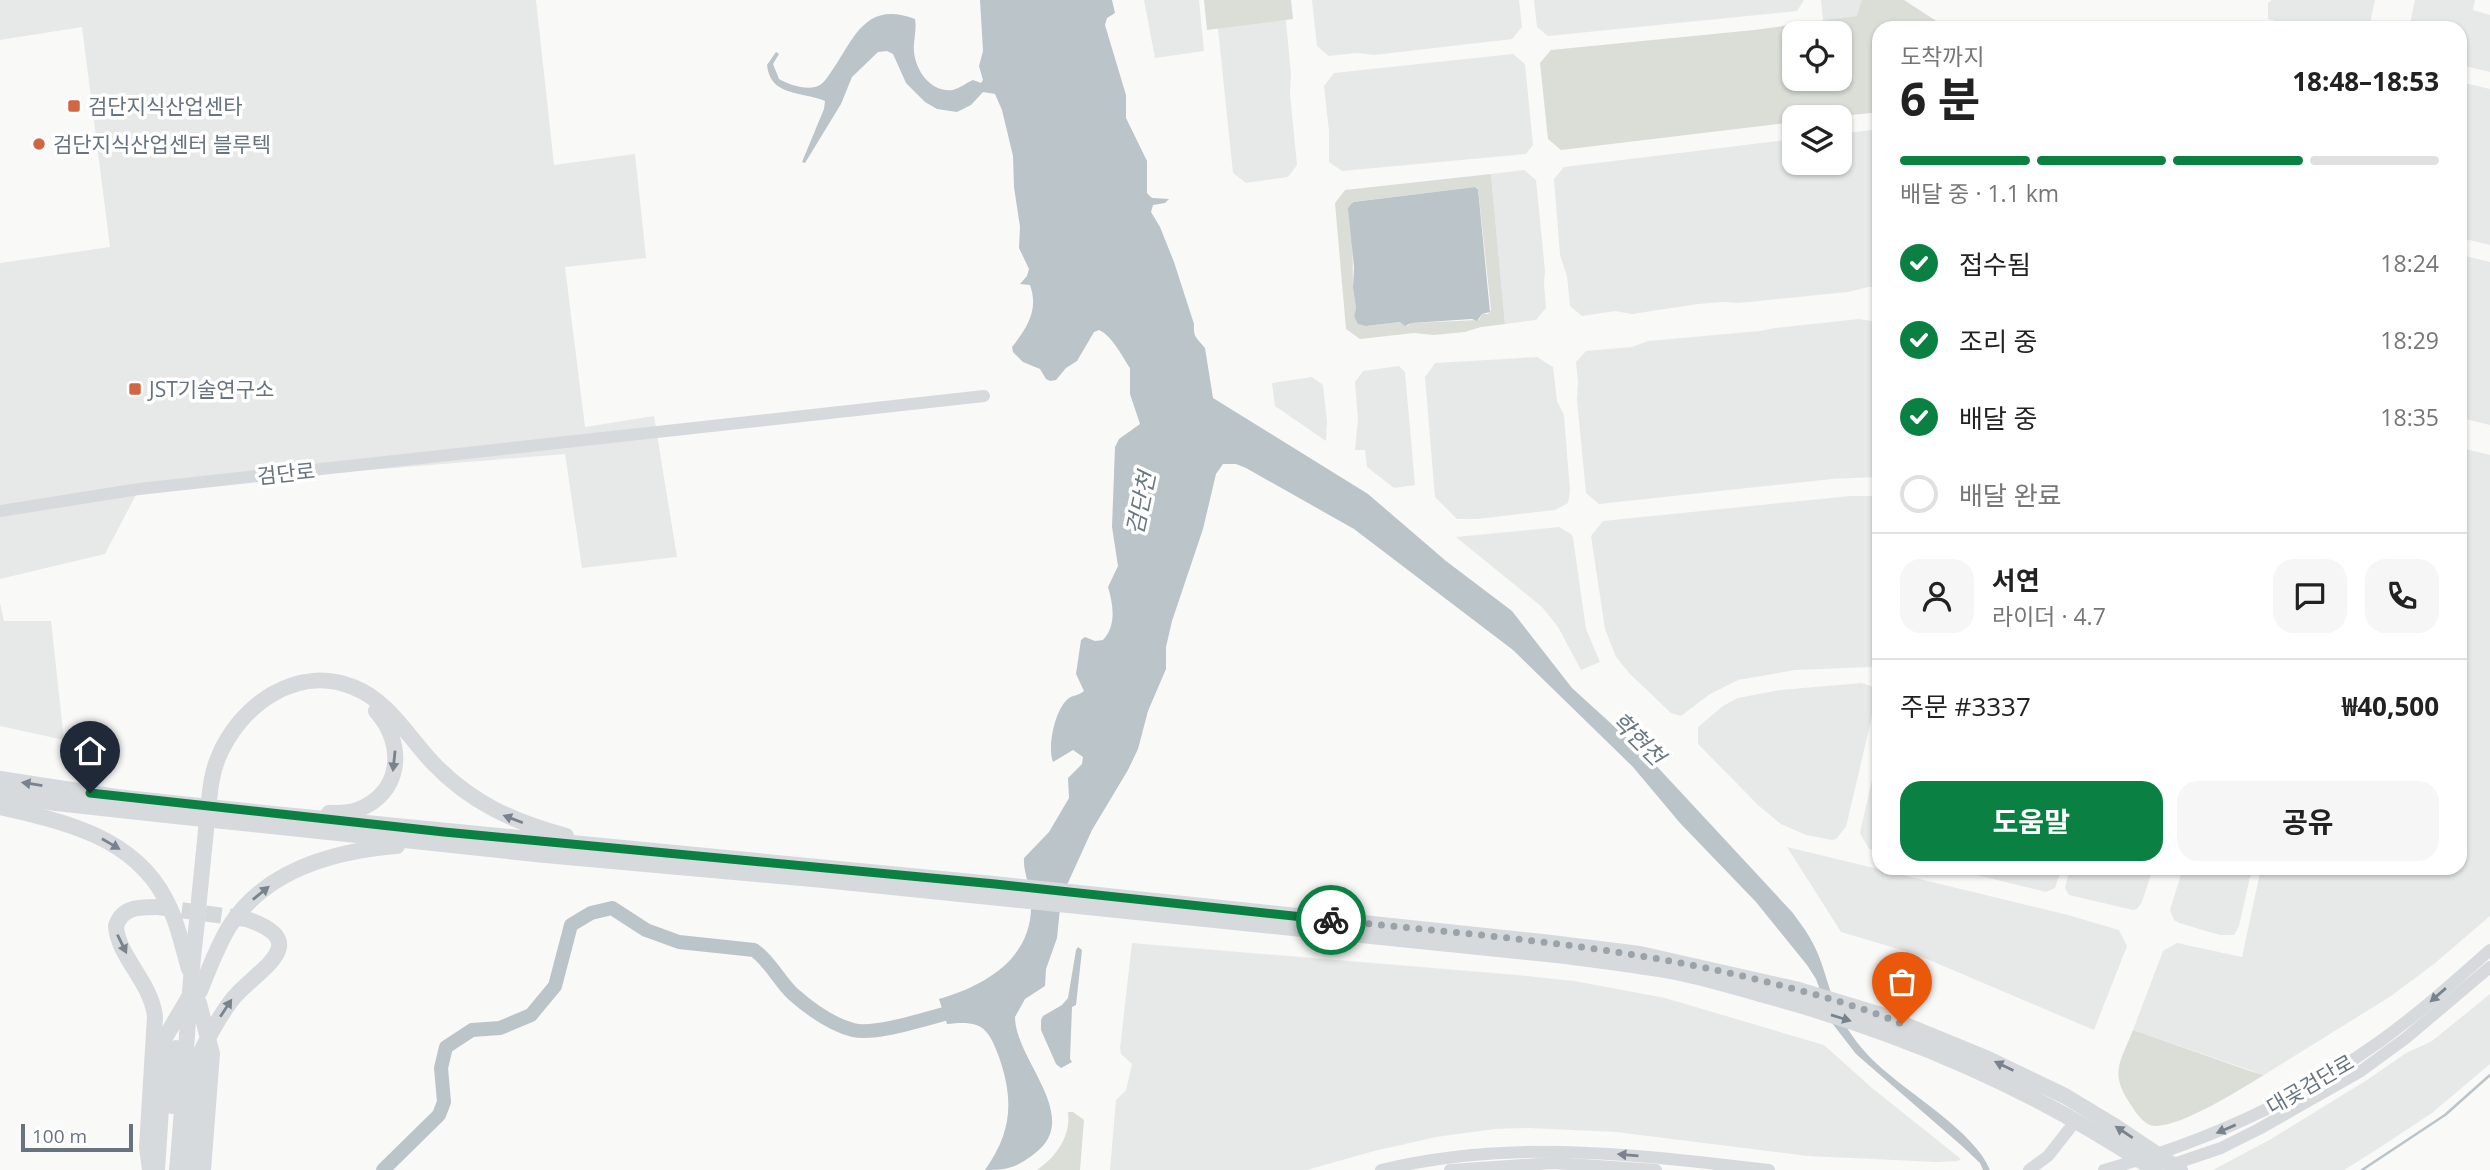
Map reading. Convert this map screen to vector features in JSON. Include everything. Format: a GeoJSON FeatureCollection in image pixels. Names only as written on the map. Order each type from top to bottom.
{"type":"FeatureCollection","features":[{"type":"Feature","properties":{"kind":"highway"},"geometry":{"type":"LineString","coordinates":[[175,1170],[216,780],[224,744],[258,704],[295,683],[332,681],[354,687],[381,704],[443,774],[485,806],[522,823],[602,847]]}},
{"type":"Feature","properties":{"kind":"highway"},"geometry":{"type":"LineString","coordinates":[[216,780],[248,724],[268,706],[294,692],[320,689],[349,695],[365,702],[384,720],[395,744],[396,757],[389,783],[374,800],[354,811],[264,813]]}},
{"type":"Feature","properties":{"kind":"highway"},"geometry":{"type":"LineString","coordinates":[[0,779],[117,797],[264,813],[602,847],[1094,902],[1594,948],[1678,961],[1794,996],[1881,1015],[1988,1059],[2061,1103],[2155,1170]]}},
{"type":"Feature","properties":{"kind":"highway"},"geometry":{"type":"LineString","coordinates":[[0,794],[125,811],[442,844],[993,891]]}},
{"type":"Feature","properties":{"kind":"highway"},"geometry":{"type":"LineString","coordinates":[[0,807],[89,832],[137,862],[155,881],[165,897],[175,919],[195,991],[201,1052],[187,1170]]}},
{"type":"Feature","properties":{"kind":"highway"},"geometry":{"type":"LineString","coordinates":[[150,1170],[159,1048],[195,991],[229,927],[251,901],[276,881],[310,863],[351,852],[442,844]]}},
{"type":"Feature","properties":{"kind":"highway"},"geometry":{"type":"LineString","coordinates":[[150,1170],[147,1147],[154,1003],[118,939],[116,926],[123,913],[132,909],[156,907]]}},
{"type":"Feature","properties":{"kind":"highway"},"geometry":{"type":"LineString","coordinates":[[201,1052],[232,999],[276,956],[278,942],[269,928],[246,919]]}},
{"type":"Feature","properties":{"kind":"highway"},"geometry":{"type":"LineString","coordinates":[[195,991],[201,1052],[206,1062],[196,1170]]}},
{"type":"Feature","properties":{"kind":"highway"},"geometry":{"type":"LineString","coordinates":[[162,1170],[176,1049],[195,991]]}},
{"type":"Feature","properties":{"kind":"highway"},"geometry":{"type":"LineString","coordinates":[[1794,996],[2113,1125],[2180,1170]]}},
{"type":"Feature","properties":{"kind":"highway"},"geometry":{"type":"LineString","coordinates":[[201,1052],[212,1054],[203,1170]]}},
{"type":"Feature","properties":{"kind":"main road","name":"검단로"},"geometry":{"type":"LineString","coordinates":[[0,511],[139,489],[984,396]]}},
{"type":"Feature","properties":{"kind":"main road","name":"대곶검단로"},"geometry":{"type":"LineString","coordinates":[[2104,1170],[2148,1158],[2217,1133],[2312,1085],[2381,1041],[2490,950]]}},
{"type":"Feature","properties":{"kind":"main road","name":"대곶검단로"},"geometry":{"type":"LineString","coordinates":[[2155,1170],[2221,1148],[2361,1071],[2406,1038],[2490,967]]}},
{"type":"Feature","properties":{"kind":"main road"},"geometry":{"type":"LineString","coordinates":[[2029,1170],[2048,1156],[2070,1128]]}},
{"type":"Feature","properties":{"kind":"main road"},"geometry":{"type":"LineString","coordinates":[[1381,1170],[1487,1154],[1552,1150],[1652,1157],[1769,1170]]}},
{"type":"Feature","properties":{"kind":"main road"},"geometry":{"type":"LineString","coordinates":[[1450,1170],[1553,1163],[1656,1170]]}},
{"type":"Feature","properties":{"kind":"shaded area"},"geometry":{"type":"Polygon","coordinates":[[[0,0],[536,0],[554,165],[635,154],[646,258],[565,267],[585,427],[654,416],[677,557],[582,568],[565,454],[139,489],[105,554],[0,579],[0,263],[110,247],[82,27],[0,40],[0,0]]]}},
{"type":"Feature","properties":{"kind":"shaded area"},"geometry":{"type":"Polygon","coordinates":[[[1144,0],[1199,0],[1204,51],[1155,58],[1144,0]]]}},
{"type":"Feature","properties":{"kind":"shaded area"},"geometry":{"type":"Polygon","coordinates":[[[1204,0],[1291,0],[1293,19],[1207,30],[1204,0]]]}},
{"type":"Feature","properties":{"kind":"shaded area"},"geometry":{"type":"Polygon","coordinates":[[[1215,0],[1284,0],[1297,165],[1288,177],[1246,183],[1233,173],[1215,0]]]}},
{"type":"Feature","properties":{"kind":"shaded area"},"geometry":{"type":"Polygon","coordinates":[[[1312,0],[1519,0],[1522,27],[1512,39],[1374,55],[1357,53],[1329,56],[1317,46],[1312,0]]]}},
{"type":"Feature","properties":{"kind":"shaded area"},"geometry":{"type":"Polygon","coordinates":[[[1534,0],[1804,0],[1797,11],[1548,36],[1537,27],[1534,0]]]}},
{"type":"Feature","properties":{"kind":"shaded area"},"geometry":{"type":"Polygon","coordinates":[[[1821,0],[1862,0],[1857,16],[1823,21],[1821,0]]]}},
{"type":"Feature","properties":{"kind":"shaded area"},"geometry":{"type":"Polygon","coordinates":[[[1862,0],[1904,0],[1936,21],[1872,21],[1872,113],[1852,115],[1852,105],[1782,105],[1782,123],[1561,150],[1548,139],[1540,63],[1551,50],[1782,26],[1782,91],[1852,91],[1852,21],[1820,21],[1857,16],[1862,0]]]}},
{"type":"Feature","properties":{"kind":"shaded area"},"geometry":{"type":"Polygon","coordinates":[[[2272,0],[2375,0],[2370,21],[2276,21],[2268,19],[2268,3],[2272,0]]]}},
{"type":"Feature","properties":{"kind":"shaded area"},"geometry":{"type":"Polygon","coordinates":[[[2415,0],[2475,0],[2473,10],[2490,15],[2490,72],[2467,66],[2467,21],[2410,21],[2415,0]]]}},
{"type":"Feature","properties":{"kind":"shaded area"},"geometry":{"type":"Polygon","coordinates":[[[1513,54],[1525,64],[1533,145],[1526,154],[1342,171],[1329,162],[1324,86],[1334,73],[1513,54]]]}},
{"type":"Feature","properties":{"kind":"shaded area"},"geometry":{"type":"Polygon","coordinates":[[[2467,84],[2490,89],[2490,245],[2467,239],[2467,84]]]}},
{"type":"Feature","properties":{"kind":"shaded area"},"geometry":{"type":"Polygon","coordinates":[[[1872,130],[1872,287],[1739,303],[1698,304],[1632,314],[1615,311],[1582,316],[1570,306],[1567,276],[1560,255],[1554,179],[1564,167],[1782,140],[1782,175],[1852,175],[1852,132],[1872,130]]]}},
{"type":"Feature","properties":{"kind":"shaded area"},"geometry":{"type":"Polygon","coordinates":[[[1524,170],[1536,180],[1546,308],[1536,320],[1505,324],[1491,174],[1524,170]]]}},
{"type":"Feature","properties":{"kind":"shaded area"},"geometry":{"type":"Polygon","coordinates":[[[1491,174],[1505,324],[1465,332],[1434,335],[1414,333],[1360,339],[1346,329],[1335,203],[1345,190],[1491,174]],[[1478,188],[1352,202],[1353,288],[1356,308],[1354,316],[1366,326],[1400,322],[1408,326],[1410,323],[1479,320],[1482,314],[1488,314],[1491,310],[1478,188]]]}},
{"type":"Feature","properties":{"kind":"shaded area"},"geometry":{"type":"Polygon","coordinates":[[[2467,256],[2490,262],[2490,425],[2467,419],[2467,256]]]}},
{"type":"Feature","properties":{"kind":"shaded area"},"geometry":{"type":"Polygon","coordinates":[[[1859,319],[1872,321],[1872,477],[1832,479],[1599,504],[1586,493],[1576,362],[1586,351],[1632,347],[1648,341],[1859,319]]]}},
{"type":"Feature","properties":{"kind":"shaded area"},"geometry":{"type":"Polygon","coordinates":[[[1537,357],[1553,367],[1557,401],[1564,415],[1570,491],[1568,503],[1555,510],[1457,519],[1435,497],[1425,377],[1435,363],[1537,357]]]}},
{"type":"Feature","properties":{"kind":"shaded area"},"geometry":{"type":"Polygon","coordinates":[[[1399,366],[1405,372],[1415,485],[1394,488],[1367,467],[1365,450],[1355,450],[1358,419],[1355,382],[1363,371],[1399,366]]]}},
{"type":"Feature","properties":{"kind":"shaded area"},"geometry":{"type":"Polygon","coordinates":[[[1312,377],[1323,385],[1326,441],[1275,406],[1272,383],[1312,377]]]}},
{"type":"Feature","properties":{"kind":"shaded area"},"geometry":{"type":"Polygon","coordinates":[[[2467,449],[2490,455],[2490,916],[2434,964],[2391,996],[2264,1075],[2133,1030],[2163,951],[2177,943],[2242,957],[2260,875],[2467,875],[2467,449]]]}},
{"type":"Feature","properties":{"kind":"shaded area"},"geometry":{"type":"Polygon","coordinates":[[[1872,496],[1872,666],[1795,670],[1738,680],[1710,694],[1681,716],[1671,713],[1616,657],[1605,629],[1591,536],[1603,521],[1872,496]]]}},
{"type":"Feature","properties":{"kind":"shaded area"},"geometry":{"type":"Polygon","coordinates":[[[1559,527],[1573,538],[1586,629],[1600,662],[1581,670],[1558,627],[1542,607],[1456,537],[1559,527]]]}},
{"type":"Feature","properties":{"kind":"shaded area"},"geometry":{"type":"Polygon","coordinates":[[[0,603],[4,621],[51,621],[64,740],[0,726],[0,603]]]}},
{"type":"Feature","properties":{"kind":"shaded area"},"geometry":{"type":"Polygon","coordinates":[[[1862,683],[1872,687],[1872,716],[1846,827],[1836,839],[1806,835],[1781,824],[1759,806],[1698,744],[1698,727],[1723,706],[1738,698],[1780,690],[1862,683]]]}},
{"type":"Feature","properties":{"kind":"shaded area"},"geometry":{"type":"Polygon","coordinates":[[[1872,780],[1872,850],[1860,833],[1872,780]]]}},
{"type":"Feature","properties":{"kind":"shaded area"},"geometry":{"type":"Polygon","coordinates":[[[1787,847],[1872,868],[1872,875],[1903,875],[2068,915],[2119,930],[2127,946],[2094,1030],[1915,954],[1841,932],[1787,847]]]}},
{"type":"Feature","properties":{"kind":"shaded area"},"geometry":{"type":"Polygon","coordinates":[[[1977,875],[2060,875],[2055,888],[2046,892],[1977,875]]]}},
{"type":"Feature","properties":{"kind":"shaded area"},"geometry":{"type":"Polygon","coordinates":[[[2068,875],[2151,875],[2142,902],[2133,910],[2069,895],[2065,888],[2068,875]]]}},
{"type":"Feature","properties":{"kind":"shaded area"},"geometry":{"type":"Polygon","coordinates":[[[2181,875],[2250,875],[2239,926],[2234,935],[2220,935],[2179,923],[2174,920],[2170,910],[2181,875]]]}},
{"type":"Feature","properties":{"kind":"shaded area"},"geometry":{"type":"Polygon","coordinates":[[[1132,943],[1517,975],[1574,981],[1665,998],[1824,1045],[1872,1088],[1961,1159],[1936,1162],[1808,1156],[1616,1132],[1529,1128],[1495,1129],[1436,1137],[1307,1170],[1110,1170],[1116,1100],[1126,1090],[1132,1064],[1121,1054],[1120,1048],[1132,943]]]}},
{"type":"Feature","properties":{"kind":"shaded area"},"geometry":{"type":"Polygon","coordinates":[[[2490,994],[2490,1064],[2432,1113],[2373,1152],[2344,1170],[2213,1170],[2271,1139],[2406,1053],[2432,1041],[2490,994]]]}},
{"type":"Feature","properties":{"kind":"shaded area"},"geometry":{"type":"Polygon","coordinates":[[[2133,1030],[2264,1075],[2195,1114],[2167,1124],[2148,1124],[2133,1108],[2120,1084],[2119,1068],[2133,1030]]]}},
{"type":"Feature","properties":{"kind":"shaded area"},"geometry":{"type":"Polygon","coordinates":[[[1068,1112],[1073,1112],[1084,1120],[1080,1170],[1037,1170],[1061,1145],[1067,1129],[1068,1112]]]}},
{"type":"Feature","properties":{"kind":"water","name":"검단천"},"geometry":{"type":"Polygon","coordinates":[[[980,0],[1112,0],[1115,13],[1107,18],[1105,25],[1126,95],[1126,118],[1147,161],[1147,193],[1152,198],[1169,199],[1165,203],[1153,205],[1151,212],[1174,262],[1195,335],[1205,348],[1213,398],[1368,494],[1446,561],[1512,611],[1572,688],[1650,759],[1792,912],[1814,946],[1841,1016],[1859,1045],[1890,1076],[1940,1114],[1971,1142],[1990,1170],[1983,1170],[1980,1163],[1962,1146],[1856,1054],[1832,1023],[1816,979],[1807,965],[1756,902],[1680,823],[1633,767],[1513,650],[1354,529],[1246,468],[1236,464],[1223,464],[1216,474],[1203,529],[1172,621],[1166,647],[1166,669],[1148,711],[1138,749],[1092,830],[1061,898],[1057,938],[1046,969],[1045,986],[1025,999],[1015,1017],[1018,1034],[1050,1106],[1052,1123],[1048,1140],[1034,1154],[1016,1165],[1005,1169],[985,1170],[1001,1142],[1008,1115],[1004,1073],[995,1047],[986,1032],[981,1027],[968,1023],[947,1024],[939,999],[990,977],[1016,953],[1025,938],[1030,921],[1031,895],[1024,858],[1049,832],[1069,798],[1068,778],[1082,764],[1083,757],[1073,750],[1053,762],[1052,738],[1056,719],[1064,703],[1084,691],[1076,674],[1081,640],[1085,637],[1095,641],[1103,640],[1112,621],[1108,587],[1118,566],[1112,527],[1115,447],[1119,439],[1140,424],[1130,394],[1130,368],[1112,341],[1099,330],[1094,332],[1077,361],[1066,368],[1056,380],[1046,379],[1040,369],[1023,362],[1013,352],[1012,347],[1030,318],[1033,303],[1030,285],[1020,284],[1029,269],[1019,248],[1020,227],[1013,156],[1002,110],[995,94],[983,92],[971,105],[957,112],[937,109],[925,102],[906,83],[893,54],[887,51],[878,52],[852,77],[841,104],[805,163],[802,162],[825,101],[781,88],[769,75],[767,65],[776,52],[779,54],[773,64],[779,79],[801,87],[818,86],[826,79],[862,26],[884,15],[898,15],[915,19],[915,59],[921,73],[932,84],[945,90],[953,90],[973,80],[981,83],[983,80],[979,66],[983,51],[980,0]]]}},
{"type":"Feature","properties":{"kind":"water"},"geometry":{"type":"Polygon","coordinates":[[[1475,187],[1478,189],[1490,312],[1482,314],[1477,321],[1472,319],[1411,323],[1405,326],[1400,322],[1366,326],[1358,324],[1354,316],[1354,267],[1348,208],[1353,202],[1475,187]]]}},
{"type":"Feature","properties":{"kind":"water"},"geometry":{"type":"Polygon","coordinates":[[[1078,947],[1082,950],[1076,1005],[1072,1007],[1072,1062],[1061,1068],[1056,1064],[1041,1030],[1041,1020],[1068,998],[1078,947]]]}},
{"type":"Feature","properties":{"kind":"waterway"},"geometry":{"type":"LineString","coordinates":[[383,1170],[439,1115],[444,1102],[441,1068],[446,1047],[472,1030],[500,1028],[531,1015],[555,986],[571,925],[591,913],[612,908],[646,930],[679,942],[754,950],[788,989],[807,1006],[829,1020],[853,1030],[890,1028],[959,1010]]}},
{"type":"Feature","properties":{"kind":"waterway"},"geometry":{"type":"LineString","coordinates":[[2362,1170],[2445,1115],[2490,1075]]}},
{"type":"Feature","properties":{"kind":"tunnel"},"geometry":{"type":"LineString","coordinates":[[158,907],[246,919]]}},
{"type":"Feature","properties":{"kind":"way so far"},"geometry":{"type":"LineString","coordinates":[[1331,920],[1640,954],[1795,989],[1902,1024]]}},
{"type":"Feature","properties":{"kind":"place","name":"검단지식산업센타"},"geometry":{"type":"Point","coordinates":[74,106]}},
{"type":"Feature","properties":{"kind":"place","name":"검단지식산업센터 블루텍"},"geometry":{"type":"Point","coordinates":[39,144]}},
{"type":"Feature","properties":{"kind":"place","name":"JST기술연구소"},"geometry":{"type":"Point","coordinates":[135,389]}},
{"type":"Feature","properties":{"kind":"route"},"geometry":{"type":"LineString","coordinates":[[90,793],[444,832],[995,884],[1331,920]]}},
{"type":"Feature","properties":{"kind":"water label","name":"학현천"},"geometry":{"type":"Point","coordinates":[1639,738]}}]}
